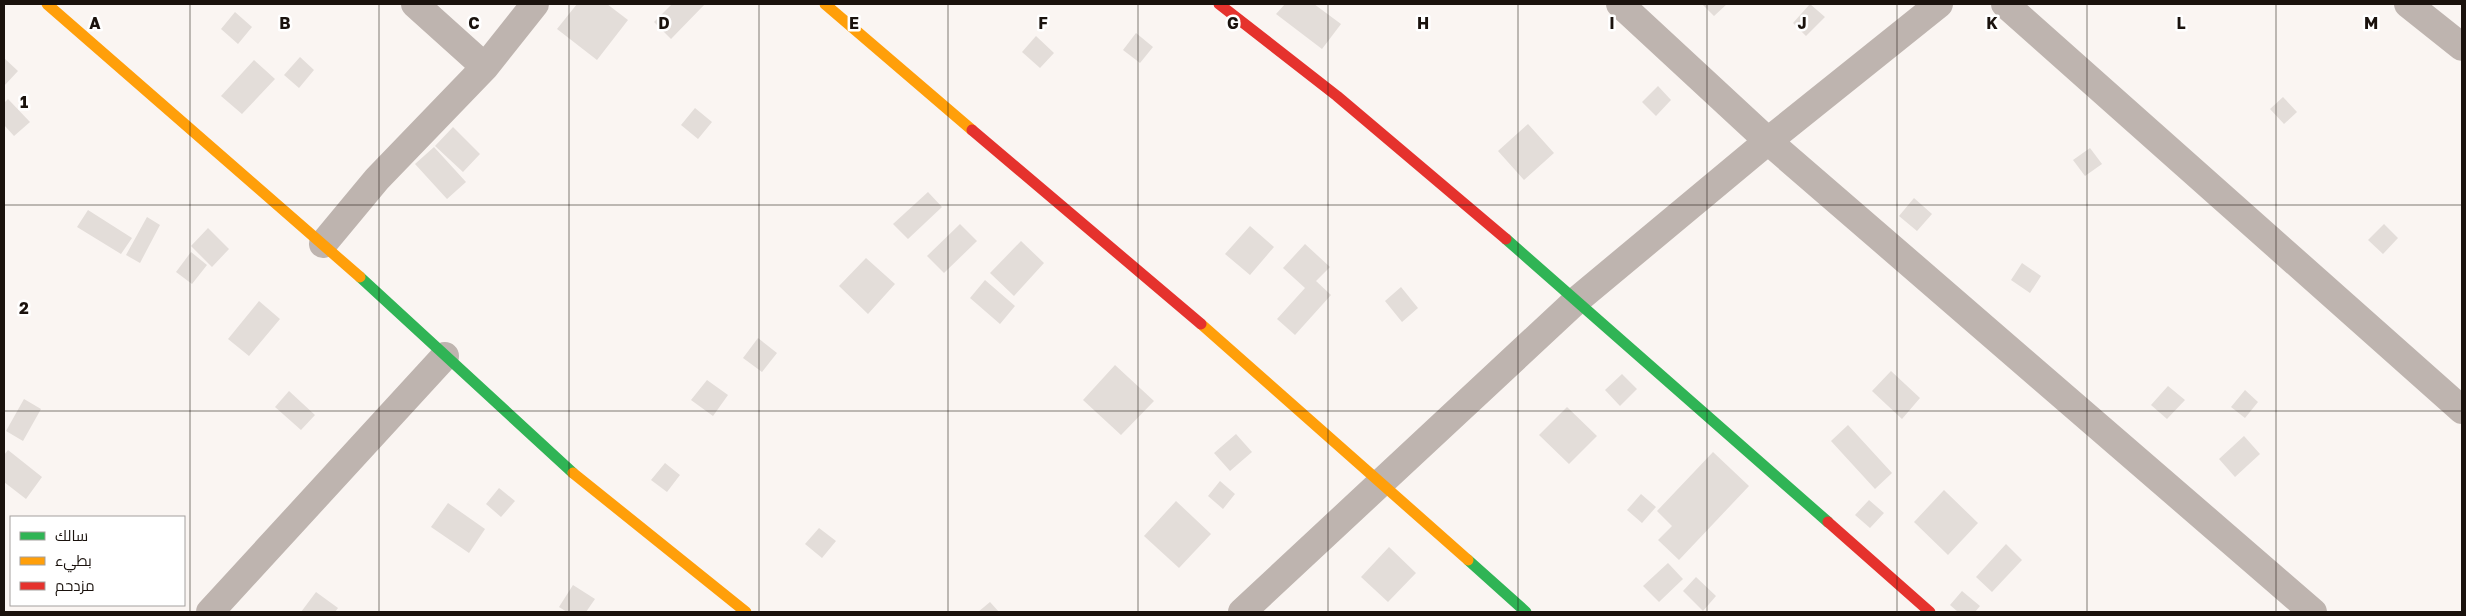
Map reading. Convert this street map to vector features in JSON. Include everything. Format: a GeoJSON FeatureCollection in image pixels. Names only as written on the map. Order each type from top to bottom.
{"type":"FeatureCollection","features":[{"type":"Feature","properties":{"kind":"street"},"geometry":{"type":"LineString","coordinates":[[47,4],[323,244],[584,483],[746,612]]}},
{"type":"Feature","properties":{"kind":"street"},"geometry":{"type":"LineString","coordinates":[[414,4],[484,67]]}},
{"type":"Feature","properties":{"kind":"street"},"geometry":{"type":"LineString","coordinates":[[323,244],[376,179],[484,67],[535,4]]}},
{"type":"Feature","properties":{"kind":"street"},"geometry":{"type":"LineString","coordinates":[[825,4],[891,64],[1062,204],[1214,334],[1526,612]]}},
{"type":"Feature","properties":{"kind":"street"},"geometry":{"type":"LineString","coordinates":[[1219,4],[1337,96],[1577,300],[1930,612]]}},
{"type":"Feature","properties":{"kind":"street"},"geometry":{"type":"LineString","coordinates":[[1620,4],[1768,141],[2313,612]]}},
{"type":"Feature","properties":{"kind":"street"},"geometry":{"type":"LineString","coordinates":[[1242,612],[1577,300],[1768,141],[1939,4]]}},
{"type":"Feature","properties":{"kind":"street"},"geometry":{"type":"LineString","coordinates":[[2005,4],[2462,410]]}},
{"type":"Feature","properties":{"kind":"street"},"geometry":{"type":"LineString","coordinates":[[2408,4],[2462,47]]}},
{"type":"Feature","properties":{"kind":"street"},"geometry":{"type":"LineString","coordinates":[[210,612],[445,356]]}},
{"type":"Feature","properties":{"kind":"building"},"geometry":{"type":"Polygon","coordinates":[[[577,4],[607,4],[628,20],[597,60],[557,29],[577,4]]]}},
{"type":"Feature","properties":{"kind":"building"},"geometry":{"type":"Polygon","coordinates":[[[672,4],[705,4],[671,39],[654,22],[672,4]]]}},
{"type":"Feature","properties":{"kind":"building"},"geometry":{"type":"Polygon","coordinates":[[[1285,4],[1314,4],[1341,24],[1322,49],[1276,14],[1285,4]]]}},
{"type":"Feature","properties":{"kind":"building"},"geometry":{"type":"Polygon","coordinates":[[[1702,4],[1727,4],[1714,16],[1702,4]]]}},
{"type":"Feature","properties":{"kind":"building"},"geometry":{"type":"Polygon","coordinates":[[[1810,4],[1825,17],[1806,36],[1793,23],[1810,4]]]}},
{"type":"Feature","properties":{"kind":"building"},"geometry":{"type":"Polygon","coordinates":[[[235,12],[252,27],[238,44],[221,29],[235,12]]]}},
{"type":"Feature","properties":{"kind":"building"},"geometry":{"type":"Polygon","coordinates":[[[1136,33],[1153,47],[1140,63],[1123,50],[1136,33]]]}},
{"type":"Feature","properties":{"kind":"building"},"geometry":{"type":"Polygon","coordinates":[[[1036,36],[1054,53],[1040,68],[1022,52],[1036,36]]]}},
{"type":"Feature","properties":{"kind":"building"},"geometry":{"type":"Polygon","coordinates":[[[300,57],[314,70],[299,88],[284,75],[300,57]]]}},
{"type":"Feature","properties":{"kind":"building"},"geometry":{"type":"Polygon","coordinates":[[[4,58],[18,71],[4,86],[4,58]]]}},
{"type":"Feature","properties":{"kind":"building"},"geometry":{"type":"Polygon","coordinates":[[[254,60],[275,79],[242,114],[221,96],[254,60]]]}},
{"type":"Feature","properties":{"kind":"building"},"geometry":{"type":"Polygon","coordinates":[[[1658,86],[1671,100],[1656,116],[1642,102],[1658,86]]]}},
{"type":"Feature","properties":{"kind":"building"},"geometry":{"type":"Polygon","coordinates":[[[2283,97],[2297,112],[2284,124],[2270,109],[2283,97]]]}},
{"type":"Feature","properties":{"kind":"building"},"geometry":{"type":"Polygon","coordinates":[[[8,99],[30,122],[14,136],[4,125],[4,103],[8,99]]]}},
{"type":"Feature","properties":{"kind":"building"},"geometry":{"type":"Polygon","coordinates":[[[695,108],[712,122],[698,139],[681,125],[695,108]]]}},
{"type":"Feature","properties":{"kind":"building"},"geometry":{"type":"Polygon","coordinates":[[[1528,124],[1554,153],[1524,180],[1498,151],[1528,124]]]}},
{"type":"Feature","properties":{"kind":"building"},"geometry":{"type":"Polygon","coordinates":[[[453,127],[480,154],[463,172],[435,146],[453,127]]]}},
{"type":"Feature","properties":{"kind":"building"},"geometry":{"type":"Polygon","coordinates":[[[434,147],[466,182],[447,199],[415,164],[434,147]]]}},
{"type":"Feature","properties":{"kind":"building"},"geometry":{"type":"Polygon","coordinates":[[[2090,148],[2102,164],[2085,176],[2073,160],[2090,148]]]}},
{"type":"Feature","properties":{"kind":"building"},"geometry":{"type":"Polygon","coordinates":[[[928,192],[942,207],[908,239],[893,224],[928,192]]]}},
{"type":"Feature","properties":{"kind":"building"},"geometry":{"type":"Polygon","coordinates":[[[1914,198],[1932,214],[1917,231],[1899,216],[1914,198]]]}},
{"type":"Feature","properties":{"kind":"building"},"geometry":{"type":"Polygon","coordinates":[[[88,210],[132,238],[121,254],[77,227],[88,210]]]}},
{"type":"Feature","properties":{"kind":"building"},"geometry":{"type":"Polygon","coordinates":[[[147,217],[160,225],[140,263],[126,255],[147,217]]]}},
{"type":"Feature","properties":{"kind":"building"},"geometry":{"type":"Polygon","coordinates":[[[960,224],[977,241],[944,273],[927,256],[960,224]]]}},
{"type":"Feature","properties":{"kind":"building"},"geometry":{"type":"Polygon","coordinates":[[[2384,224],[2398,238],[2383,254],[2368,240],[2384,224]]]}},
{"type":"Feature","properties":{"kind":"building"},"geometry":{"type":"Polygon","coordinates":[[[1250,226],[1274,247],[1250,275],[1225,254],[1250,226]]]}},
{"type":"Feature","properties":{"kind":"building"},"geometry":{"type":"Polygon","coordinates":[[[208,228],[229,249],[212,267],[191,246],[208,228]]]}},
{"type":"Feature","properties":{"kind":"building"},"geometry":{"type":"Polygon","coordinates":[[[1021,241],[1044,263],[1014,296],[990,273],[1021,241]]]}},
{"type":"Feature","properties":{"kind":"building"},"geometry":{"type":"Polygon","coordinates":[[[1305,244],[1330,267],[1316,281],[1331,295],[1295,335],[1277,319],[1305,288],[1283,268],[1305,244]]]}},
{"type":"Feature","properties":{"kind":"building"},"geometry":{"type":"Polygon","coordinates":[[[191,252],[207,265],[192,284],[176,272],[191,252]]]}},
{"type":"Feature","properties":{"kind":"building"},"geometry":{"type":"Polygon","coordinates":[[[866,258],[895,284],[868,314],[839,286],[866,258]]]}},
{"type":"Feature","properties":{"kind":"building"},"geometry":{"type":"Polygon","coordinates":[[[2022,263],[2041,276],[2030,293],[2011,280],[2022,263]]]}},
{"type":"Feature","properties":{"kind":"building"},"geometry":{"type":"Polygon","coordinates":[[[985,280],[1015,306],[1000,324],[970,298],[985,280]]]}},
{"type":"Feature","properties":{"kind":"building"},"geometry":{"type":"Polygon","coordinates":[[[1401,287],[1418,308],[1402,322],[1385,301],[1401,287]]]}},
{"type":"Feature","properties":{"kind":"building"},"geometry":{"type":"Polygon","coordinates":[[[259,301],[280,319],[249,356],[228,339],[259,301]]]}},
{"type":"Feature","properties":{"kind":"building"},"geometry":{"type":"Polygon","coordinates":[[[758,338],[777,353],[762,372],[743,358],[758,338]]]}},
{"type":"Feature","properties":{"kind":"building"},"geometry":{"type":"Polygon","coordinates":[[[1115,365],[1154,401],[1121,435],[1083,400],[1115,365]]]}},
{"type":"Feature","properties":{"kind":"building"},"geometry":{"type":"Polygon","coordinates":[[[1891,371],[1920,398],[1902,419],[1872,391],[1891,371]]]}},
{"type":"Feature","properties":{"kind":"building"},"geometry":{"type":"Polygon","coordinates":[[[1622,374],[1637,389],[1620,406],[1605,390],[1622,374]]]}},
{"type":"Feature","properties":{"kind":"building"},"geometry":{"type":"Polygon","coordinates":[[[707,380],[728,395],[713,416],[691,400],[707,380]]]}},
{"type":"Feature","properties":{"kind":"building"},"geometry":{"type":"Polygon","coordinates":[[[2168,386],[2185,400],[2167,419],[2151,405],[2168,386]]]}},
{"type":"Feature","properties":{"kind":"building"},"geometry":{"type":"Polygon","coordinates":[[[2245,390],[2258,402],[2245,418],[2231,407],[2245,390]]]}},
{"type":"Feature","properties":{"kind":"building"},"geometry":{"type":"Polygon","coordinates":[[[289,391],[315,415],[301,430],[275,407],[289,391]]]}},
{"type":"Feature","properties":{"kind":"building"},"geometry":{"type":"Polygon","coordinates":[[[24,399],[41,409],[23,441],[6,431],[24,399]]]}},
{"type":"Feature","properties":{"kind":"building"},"geometry":{"type":"Polygon","coordinates":[[[1567,407],[1597,436],[1569,464],[1539,435],[1567,407]]]}},
{"type":"Feature","properties":{"kind":"building"},"geometry":{"type":"Polygon","coordinates":[[[1848,425],[1892,473],[1875,489],[1831,441],[1848,425]]]}},
{"type":"Feature","properties":{"kind":"building"},"geometry":{"type":"Polygon","coordinates":[[[1236,434],[1252,452],[1230,471],[1214,453],[1236,434]]]}},
{"type":"Feature","properties":{"kind":"building"},"geometry":{"type":"Polygon","coordinates":[[[2244,436],[2260,454],[2235,477],[2219,459],[2244,436]]]}},
{"type":"Feature","properties":{"kind":"building"},"geometry":{"type":"Polygon","coordinates":[[[8,450],[42,477],[26,499],[4,482],[4,455],[8,450]]]}},
{"type":"Feature","properties":{"kind":"building"},"geometry":{"type":"Polygon","coordinates":[[[1713,452],[1749,486],[1679,560],[1658,540],[1672,526],[1657,511],[1713,452]]]}},
{"type":"Feature","properties":{"kind":"building"},"geometry":{"type":"Polygon","coordinates":[[[665,463],[680,475],[667,492],[651,480],[665,463]]]}},
{"type":"Feature","properties":{"kind":"building"},"geometry":{"type":"Polygon","coordinates":[[[1220,481],[1235,494],[1223,509],[1208,496],[1220,481]]]}},
{"type":"Feature","properties":{"kind":"building"},"geometry":{"type":"Polygon","coordinates":[[[499,488],[515,501],[501,517],[486,504],[499,488]]]}},
{"type":"Feature","properties":{"kind":"building"},"geometry":{"type":"Polygon","coordinates":[[[1944,490],[1978,523],[1948,555],[1914,522],[1944,490]]]}},
{"type":"Feature","properties":{"kind":"building"},"geometry":{"type":"Polygon","coordinates":[[[1641,494],[1656,507],[1642,523],[1627,510],[1641,494]]]}},
{"type":"Feature","properties":{"kind":"building"},"geometry":{"type":"Polygon","coordinates":[[[1869,500],[1884,513],[1870,528],[1855,515],[1869,500]]]}},
{"type":"Feature","properties":{"kind":"building"},"geometry":{"type":"Polygon","coordinates":[[[1176,501],[1211,534],[1179,568],[1144,536],[1176,501]]]}},
{"type":"Feature","properties":{"kind":"building"},"geometry":{"type":"Polygon","coordinates":[[[448,503],[485,529],[469,553],[431,527],[448,503]]]}},
{"type":"Feature","properties":{"kind":"building"},"geometry":{"type":"Polygon","coordinates":[[[819,528],[836,541],[822,558],[805,544],[819,528]]]}},
{"type":"Feature","properties":{"kind":"building"},"geometry":{"type":"Polygon","coordinates":[[[2006,544],[2022,560],[1992,592],[1976,577],[2006,544]]]}},
{"type":"Feature","properties":{"kind":"building"},"geometry":{"type":"Polygon","coordinates":[[[1389,547],[1416,573],[1388,602],[1361,577],[1389,547]]]}},
{"type":"Feature","properties":{"kind":"building"},"geometry":{"type":"Polygon","coordinates":[[[1668,563],[1683,579],[1659,602],[1643,586],[1668,563]]]}},
{"type":"Feature","properties":{"kind":"building"},"geometry":{"type":"Polygon","coordinates":[[[1696,577],[1716,596],[1703,611],[1683,591],[1696,577]]]}},
{"type":"Feature","properties":{"kind":"building"},"geometry":{"type":"Polygon","coordinates":[[[573,585],[595,599],[586,612],[567,612],[559,607],[573,585]]]}},
{"type":"Feature","properties":{"kind":"building"},"geometry":{"type":"Polygon","coordinates":[[[1962,591],[1980,606],[1975,612],[1958,612],[1950,605],[1962,591]]]}},
{"type":"Feature","properties":{"kind":"building"},"geometry":{"type":"Polygon","coordinates":[[[316,592],[338,608],[335,612],[301,612],[316,592]]]}},
{"type":"Feature","properties":{"kind":"building"},"geometry":{"type":"Polygon","coordinates":[[[990,602],[999,612],[978,612],[990,602]]]}},
{"type":"Feature","properties":{"kind":"traffic: fast"},"geometry":{"type":"LineString","coordinates":[[1506,239],[1828,522]]}},
{"type":"Feature","properties":{"kind":"traffic: fast"},"geometry":{"type":"LineString","coordinates":[[360,277],[573,473]]}},
{"type":"Feature","properties":{"kind":"traffic: fast"},"geometry":{"type":"LineString","coordinates":[[1468,560],[1526,612]]}},
{"type":"Feature","properties":{"kind":"traffic: slow"},"geometry":{"type":"LineString","coordinates":[[47,4],[360,277]]}},
{"type":"Feature","properties":{"kind":"traffic: slow"},"geometry":{"type":"LineString","coordinates":[[825,4],[972,130]]}},
{"type":"Feature","properties":{"kind":"traffic: slow"},"geometry":{"type":"LineString","coordinates":[[1201,324],[1468,560]]}},
{"type":"Feature","properties":{"kind":"traffic: slow"},"geometry":{"type":"LineString","coordinates":[[573,473],[746,612]]}},
{"type":"Feature","properties":{"kind":"traffic: jam"},"geometry":{"type":"LineString","coordinates":[[1219,4],[1337,96],[1506,239]]}},
{"type":"Feature","properties":{"kind":"traffic: jam"},"geometry":{"type":"LineString","coordinates":[[972,130],[1201,324]]}},
{"type":"Feature","properties":{"kind":"traffic: jam"},"geometry":{"type":"LineString","coordinates":[[1828,522],[1930,612]]}}]}
